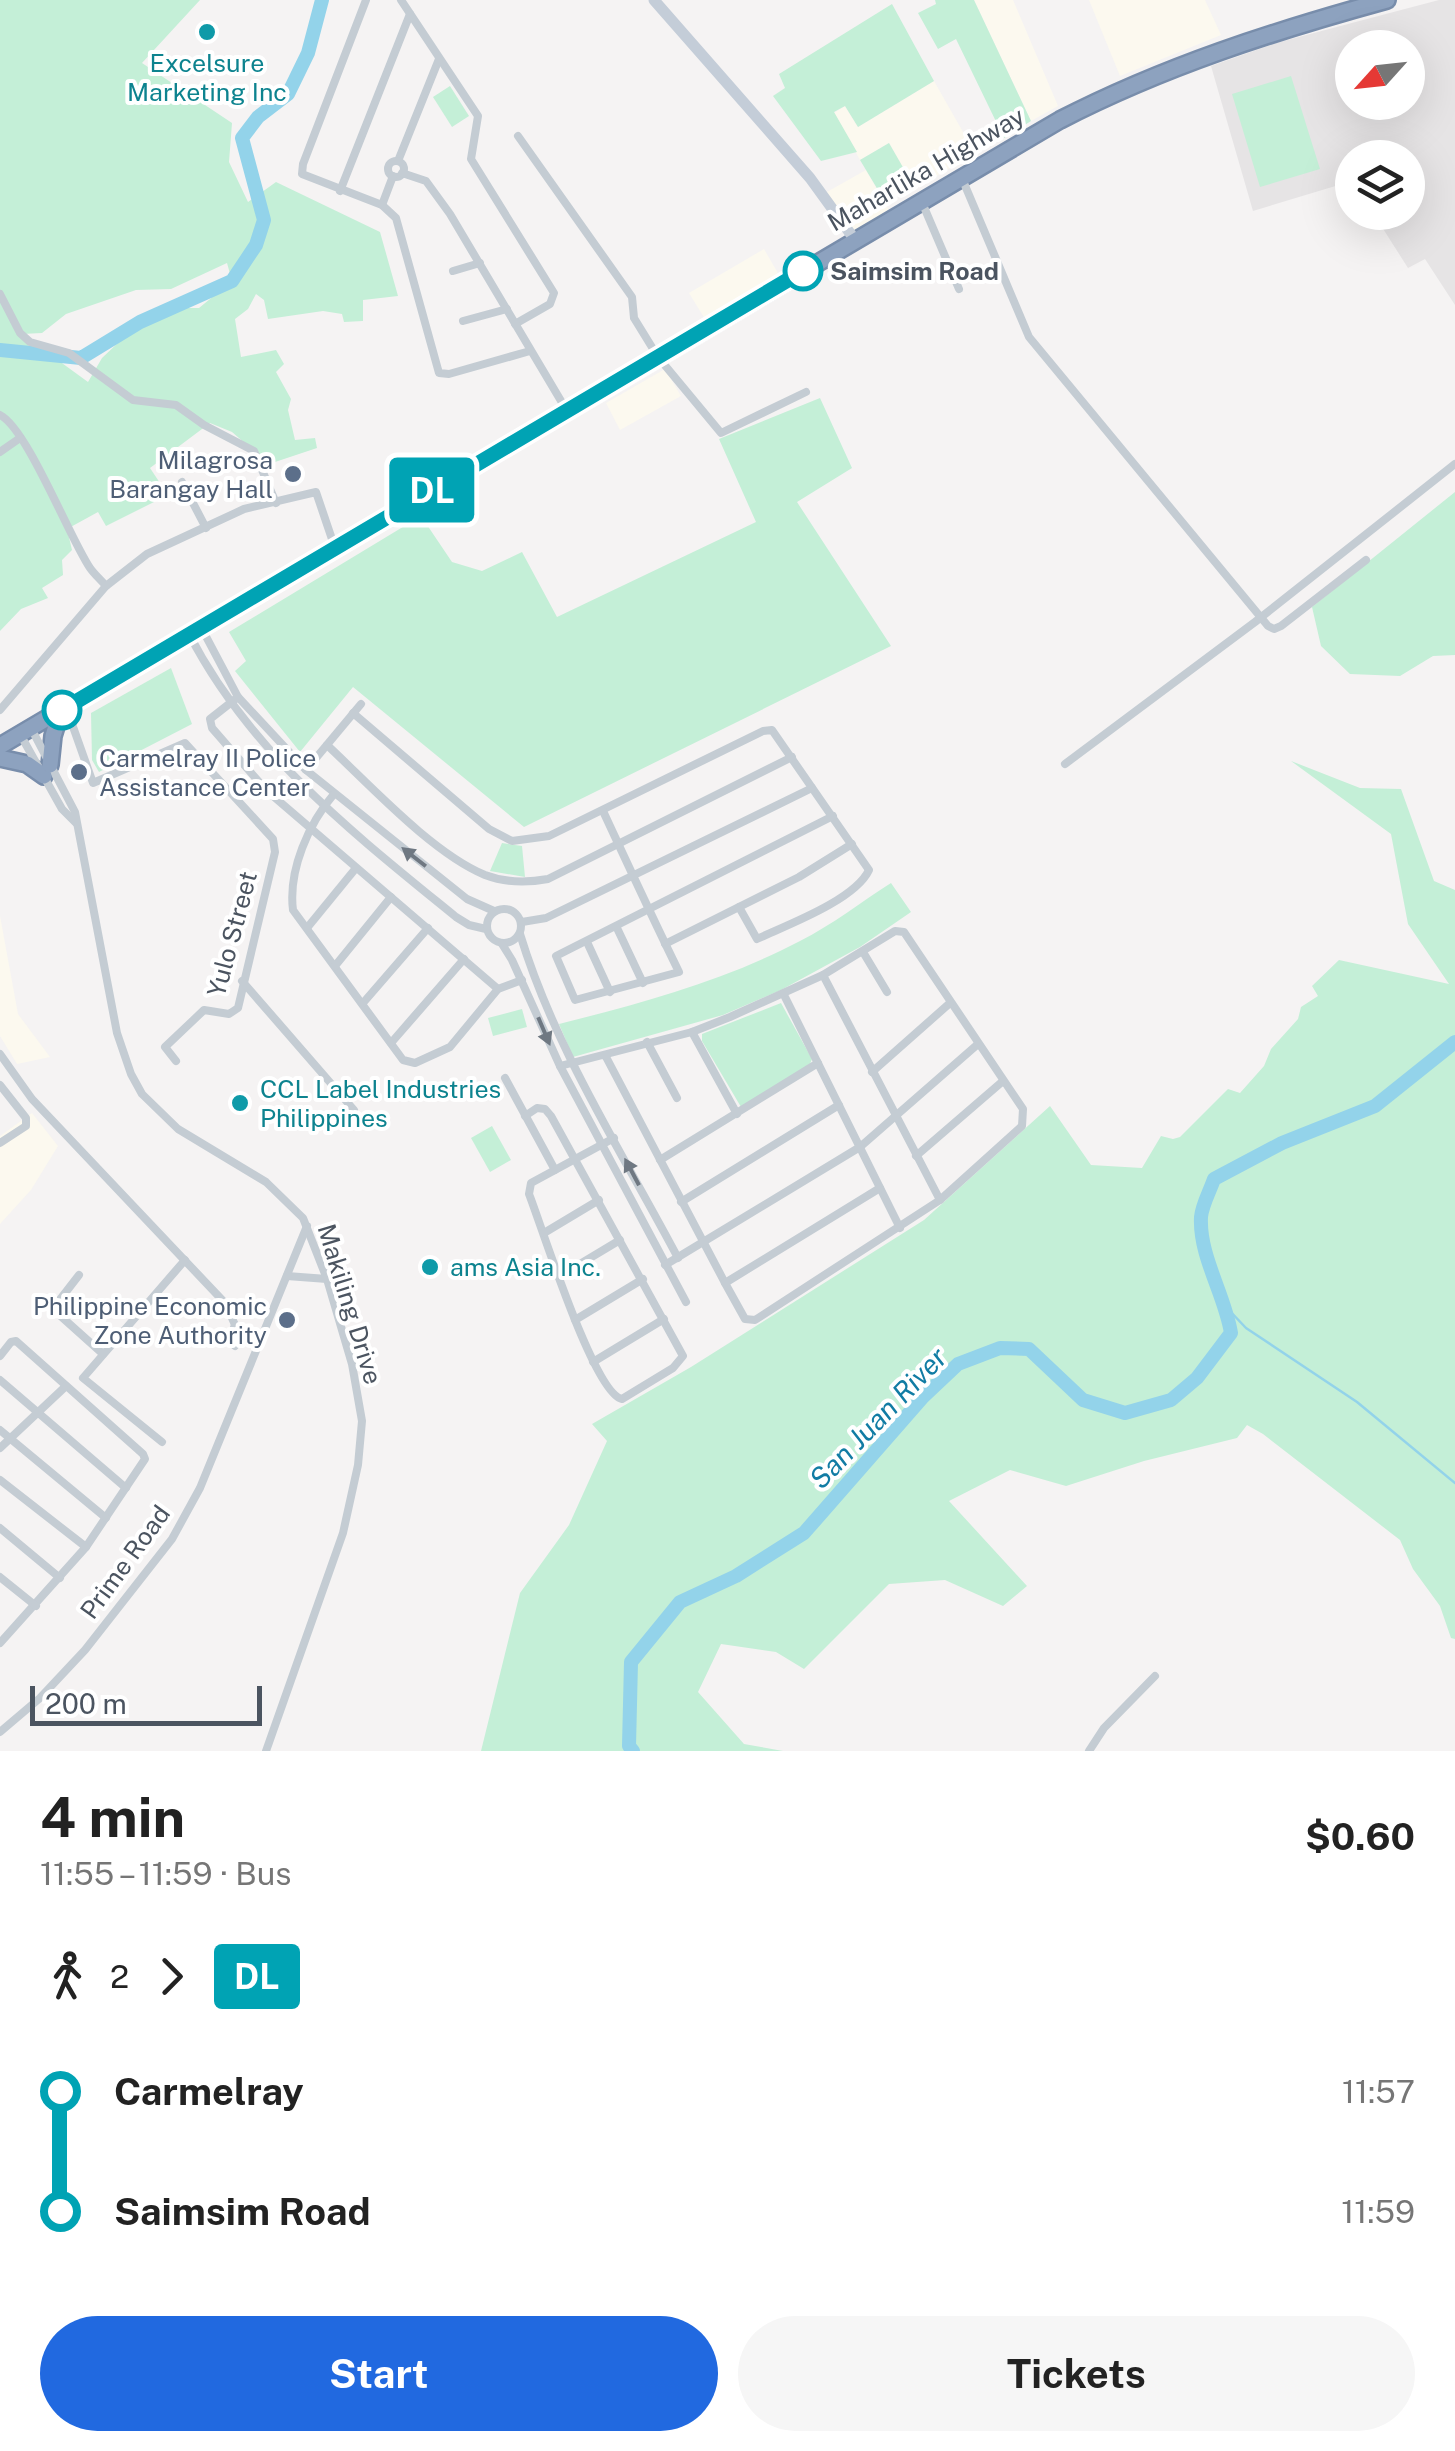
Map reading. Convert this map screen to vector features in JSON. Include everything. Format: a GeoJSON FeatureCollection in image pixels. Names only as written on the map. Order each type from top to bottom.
{"type":"FeatureCollection","features":[{"type":"Feature","properties":{"kind":"highway","name":"Maharlika Highway"},"geometry":{"type":"LineString","coordinates":[[0,746],[960,176],[1086,107],[1186,62],[1296,25],[1388,0]]}},
{"type":"Feature","properties":{"kind":"highway"},"geometry":{"type":"LineString","coordinates":[[0,758],[47,771],[64,708]]}},
{"type":"Feature","properties":{"kind":"street"},"geometry":{"type":"LineString","coordinates":[[366,0],[302,169],[307,178],[382,205],[392,213],[438,373],[444,375],[530,351]]}},
{"type":"Feature","properties":{"kind":"street"},"geometry":{"type":"LineString","coordinates":[[401,0],[478,116],[471,159],[554,292],[550,304],[515,324]]}},
{"type":"Feature","properties":{"kind":"street"},"geometry":{"type":"LineString","coordinates":[[654,0],[810,178],[854,240]]}},
{"type":"Feature","properties":{"kind":"street"},"geometry":{"type":"LineString","coordinates":[[340,191],[410,14]]}},
{"type":"Feature","properties":{"kind":"street"},"geometry":{"type":"LineString","coordinates":[[382,205],[402,165],[398,161],[439,59]]}},
{"type":"Feature","properties":{"kind":"street"},"geometry":{"type":"LineString","coordinates":[[518,136],[632,297],[634,318],[658,356],[721,433],[806,392]]}},
{"type":"Feature","properties":{"kind":"street"},"geometry":{"type":"LineString","coordinates":[[398,175],[426,181],[567,410]]}},
{"type":"Feature","properties":{"kind":"street"},"geometry":{"type":"LineString","coordinates":[[960,176],[1029,337],[1274,629],[1366,560]]}},
{"type":"Feature","properties":{"kind":"street"},"geometry":{"type":"LineString","coordinates":[[921,200],[959,289]]}},
{"type":"Feature","properties":{"kind":"street"},"geometry":{"type":"LineString","coordinates":[[453,272],[480,263]]}},
{"type":"Feature","properties":{"kind":"street"},"geometry":{"type":"LineString","coordinates":[[0,294],[20,333],[30,342],[69,353],[133,400],[176,405],[254,450],[276,503]]}},
{"type":"Feature","properties":{"kind":"street"},"geometry":{"type":"LineString","coordinates":[[463,321],[507,309]]}},
{"type":"Feature","properties":{"kind":"street"},"geometry":{"type":"LineString","coordinates":[[0,415],[20,438],[89,567],[106,586]]}},
{"type":"Feature","properties":{"kind":"street"},"geometry":{"type":"LineString","coordinates":[[0,452],[20,438]]}},
{"type":"Feature","properties":{"kind":"street"},"geometry":{"type":"LineString","coordinates":[[1065,764],[1455,464]]}},
{"type":"Feature","properties":{"kind":"street"},"geometry":{"type":"LineString","coordinates":[[182,482],[206,528]]}},
{"type":"Feature","properties":{"kind":"street"},"geometry":{"type":"LineString","coordinates":[[0,710],[106,586],[147,554],[244,509],[316,492],[335,548]]}},
{"type":"Feature","properties":{"kind":"street"},"geometry":{"type":"LineString","coordinates":[[195,631],[238,697],[306,770],[466,898],[494,910],[506,908],[516,912],[522,922],[520,934],[532,973],[573,1063],[678,1258]]}},
{"type":"Feature","properties":{"kind":"street"},"geometry":{"type":"LineString","coordinates":[[195,631],[229,703],[295,779],[456,916],[469,925],[486,929]]}},
{"type":"Feature","properties":{"kind":"street"},"geometry":{"type":"LineString","coordinates":[[238,697],[210,719],[212,728],[266,790],[498,990]]}},
{"type":"Feature","properties":{"kind":"street"},"geometry":{"type":"LineString","coordinates":[[306,770],[361,704]]}},
{"type":"Feature","properties":{"kind":"street","name":"Yulo Street"},"geometry":{"type":"LineString","coordinates":[[64,708],[93,784],[185,743],[273,839],[275,852],[238,1008],[229,1014],[204,1010],[165,1047],[176,1061]]}},
{"type":"Feature","properties":{"kind":"street"},"geometry":{"type":"LineString","coordinates":[[353,714],[490,829],[512,841],[549,836],[772,730],[869,870],[864,881],[814,913],[756,939],[739,907]]}},
{"type":"Feature","properties":{"kind":"street","name":"Makiling Drive"},"geometry":{"type":"LineString","coordinates":[[26,731],[62,808],[76,824],[117,1033],[142,1094],[178,1128],[266,1182],[295,1208],[307,1224],[352,1364],[362,1421],[358,1465],[343,1533],[266,1751]]}},
{"type":"Feature","properties":{"kind":"street"},"geometry":{"type":"LineString","coordinates":[[327,745],[459,861],[485,874],[529,882],[548,878],[792,758]]}},
{"type":"Feature","properties":{"kind":"street"},"geometry":{"type":"LineString","coordinates":[[522,922],[546,918],[812,788]]}},
{"type":"Feature","properties":{"kind":"street"},"geometry":{"type":"LineString","coordinates":[[334,794],[309,829],[291,896],[293,910],[408,1064],[450,1047],[498,990],[522,980]]}},
{"type":"Feature","properties":{"kind":"street"},"geometry":{"type":"LineString","coordinates":[[602,811],[633,876],[650,911],[666,944],[679,972],[575,1000],[556,956],[650,911],[833,816]]}},
{"type":"Feature","properties":{"kind":"street"},"geometry":{"type":"LineString","coordinates":[[666,944],[799,877],[852,844]]}},
{"type":"Feature","properties":{"kind":"street"},"geometry":{"type":"LineString","coordinates":[[306,928],[356,868]]}},
{"type":"Feature","properties":{"kind":"street"},"geometry":{"type":"LineString","coordinates":[[336,966],[392,897]]}},
{"type":"Feature","properties":{"kind":"street"},"geometry":{"type":"LineString","coordinates":[[494,910],[486,929],[492,939],[502,944],[522,980],[560,1066],[686,1302]]}},
{"type":"Feature","properties":{"kind":"street"},"geometry":{"type":"LineString","coordinates":[[363,1004],[428,928]]}},
{"type":"Feature","properties":{"kind":"street"},"geometry":{"type":"LineString","coordinates":[[616,928],[643,983]]}},
{"type":"Feature","properties":{"kind":"street"},"geometry":{"type":"LineString","coordinates":[[560,1066],[692,1032],[784,995],[896,931],[904,932],[1023,1109],[1022,1126],[940,1200],[755,1320],[745,1318],[725,1283],[605,1055]]}},
{"type":"Feature","properties":{"kind":"street"},"geometry":{"type":"LineString","coordinates":[[502,944],[512,942],[520,934]]}},
{"type":"Feature","properties":{"kind":"street"},"geometry":{"type":"LineString","coordinates":[[586,942],[610,992]]}},
{"type":"Feature","properties":{"kind":"street"},"geometry":{"type":"LineString","coordinates":[[863,952],[887,992]]}},
{"type":"Feature","properties":{"kind":"street"},"geometry":{"type":"LineString","coordinates":[[390,1043],[464,959]]}},
{"type":"Feature","properties":{"kind":"street"},"geometry":{"type":"LineString","coordinates":[[823,976],[940,1200]]}},
{"type":"Feature","properties":{"kind":"street"},"geometry":{"type":"LineString","coordinates":[[242,981],[354,1110]]}},
{"type":"Feature","properties":{"kind":"street"},"geometry":{"type":"LineString","coordinates":[[784,995],[900,1228]]}},
{"type":"Feature","properties":{"kind":"street"},"geometry":{"type":"LineString","coordinates":[[872,1072],[950,1003]]}},
{"type":"Feature","properties":{"kind":"street"},"geometry":{"type":"LineString","coordinates":[[692,1032],[737,1114]]}},
{"type":"Feature","properties":{"kind":"street"},"geometry":{"type":"LineString","coordinates":[[647,1042],[677,1098]]}},
{"type":"Feature","properties":{"kind":"street"},"geometry":{"type":"LineString","coordinates":[[665,1265],[860,1147],[978,1044]]}},
{"type":"Feature","properties":{"kind":"street"},"geometry":{"type":"LineString","coordinates":[[0,1054],[32,1099],[226,1304],[235,1325],[232,1343]]}},
{"type":"Feature","properties":{"kind":"street"},"geometry":{"type":"LineString","coordinates":[[660,1160],[818,1063]]}},
{"type":"Feature","properties":{"kind":"street"},"geometry":{"type":"LineString","coordinates":[[505,1078],[555,1170]]}},
{"type":"Feature","properties":{"kind":"street"},"geometry":{"type":"LineString","coordinates":[[916,1156],[1003,1081]]}},
{"type":"Feature","properties":{"kind":"street"},"geometry":{"type":"LineString","coordinates":[[0,1085],[26,1118],[26,1126],[0,1143]]}},
{"type":"Feature","properties":{"kind":"street"},"geometry":{"type":"LineString","coordinates":[[681,1202],[839,1105]]}},
{"type":"Feature","properties":{"kind":"street"},"geometry":{"type":"LineString","coordinates":[[525,1116],[537,1108],[544,1109],[576,1159],[600,1200],[683,1356],[673,1368],[616,1399],[593,1362],[575,1320],[530,1194],[531,1183],[576,1159],[614,1138]]}},
{"type":"Feature","properties":{"kind":"street"},"geometry":{"type":"LineString","coordinates":[[725,1283],[880,1188]]}},
{"type":"Feature","properties":{"kind":"street"},"geometry":{"type":"LineString","coordinates":[[544,1233],[600,1200]]}},
{"type":"Feature","properties":{"kind":"street","name":"Prime Road"},"geometry":{"type":"LineString","coordinates":[[0,1732],[40,1698],[85,1650],[172,1539],[200,1488],[307,1224]]}},
{"type":"Feature","properties":{"kind":"street"},"geometry":{"type":"LineString","coordinates":[[560,1276],[620,1240]]}},
{"type":"Feature","properties":{"kind":"street"},"geometry":{"type":"LineString","coordinates":[[162,1442],[84,1378],[185,1260]]}},
{"type":"Feature","properties":{"kind":"street"},"geometry":{"type":"LineString","coordinates":[[78,1275],[54,1306],[55,1311],[103,1354]]}},
{"type":"Feature","properties":{"kind":"street"},"geometry":{"type":"LineString","coordinates":[[287,1276],[327,1279]]}},
{"type":"Feature","properties":{"kind":"street"},"geometry":{"type":"LineString","coordinates":[[575,1320],[642,1280]]}},
{"type":"Feature","properties":{"kind":"street"},"geometry":{"type":"LineString","coordinates":[[593,1362],[664,1319]]}},
{"type":"Feature","properties":{"kind":"street"},"geometry":{"type":"LineString","coordinates":[[0,1356],[16,1341],[144,1454],[143,1463],[86,1548],[0,1643]]}},
{"type":"Feature","properties":{"kind":"street"},"geometry":{"type":"LineString","coordinates":[[0,1380],[126,1488]]}},
{"type":"Feature","properties":{"kind":"street"},"geometry":{"type":"LineString","coordinates":[[0,1448],[66,1386]]}},
{"type":"Feature","properties":{"kind":"street"},"geometry":{"type":"LineString","coordinates":[[0,1430],[106,1518]]}},
{"type":"Feature","properties":{"kind":"street"},"geometry":{"type":"LineString","coordinates":[[0,1480],[86,1548]]}},
{"type":"Feature","properties":{"kind":"street"},"geometry":{"type":"LineString","coordinates":[[0,1528],[60,1578]]}},
{"type":"Feature","properties":{"kind":"street"},"geometry":{"type":"LineString","coordinates":[[2,1583],[36,1606]]}},
{"type":"Feature","properties":{"kind":"street"},"geometry":{"type":"LineString","coordinates":[[1089,1751],[1104,1728],[1155,1676]]}},
{"type":"Feature","properties":{"kind":"shaded area"},"geometry":{"type":"Polygon","coordinates":[[[974,0],[1013,0],[1058,106],[1031,121],[974,0]]]}},
{"type":"Feature","properties":{"kind":"shaded area"},"geometry":{"type":"Polygon","coordinates":[[[1089,0],[1205,0],[1221,35],[1120,76],[1089,0]]]}},
{"type":"Feature","properties":{"kind":"shaded area"},"geometry":{"type":"Polygon","coordinates":[[[1439,0],[1455,0],[1455,305],[1425,259],[1408,268],[1384,230],[1425,230],[1425,140],[1335,140],[1335,186],[1253,211],[1211,66],[1276,43],[1439,0]]]}},
{"type":"Feature","properties":{"kind":"shaded area"},"geometry":{"type":"Polygon","coordinates":[[[934,81],[975,153],[915,189],[889,143],[860,160],[834,113],[845,106],[858,127],[934,81]]]}},
{"type":"Feature","properties":{"kind":"shaded area"},"geometry":{"type":"Polygon","coordinates":[[[866,170],[889,210],[854,231],[825,193],[866,170]]]}},
{"type":"Feature","properties":{"kind":"shaded area"},"geometry":{"type":"Polygon","coordinates":[[[764,249],[779,275],[705,319],[689,293],[764,249]]]}},
{"type":"Feature","properties":{"kind":"shaded area"},"geometry":{"type":"Polygon","coordinates":[[[665,369],[681,396],[620,430],[606,403],[665,369]]]}},
{"type":"Feature","properties":{"kind":"shaded area"},"geometry":{"type":"Polygon","coordinates":[[[0,916],[18,1014],[50,1057],[17,1064],[0,1036],[0,916]]]}},
{"type":"Feature","properties":{"kind":"shaded area"},"geometry":{"type":"Polygon","coordinates":[[[32,1113],[58,1146],[31,1190],[0,1224],[0,1136],[32,1113]]]}},
{"type":"Feature","properties":{"kind":"green space"},"geometry":{"type":"Polygon","coordinates":[[[0,0],[200,0],[142,63],[232,123],[229,162],[248,202],[276,182],[380,232],[398,296],[363,300],[363,321],[344,322],[342,314],[323,311],[268,319],[264,300],[256,294],[248,309],[235,319],[241,357],[276,350],[284,364],[276,372],[291,399],[288,410],[295,440],[315,438],[317,448],[269,464],[232,432],[210,423],[150,468],[168,495],[106,526],[98,512],[67,529],[72,550],[62,560],[63,575],[42,588],[48,598],[21,609],[0,631],[0,0]],[[227,263],[171,289],[136,290],[66,314],[42,333],[22,334],[88,382],[102,358],[140,322],[174,308],[199,308],[232,281],[227,263]]]}},
{"type":"Feature","properties":{"kind":"green space"},"geometry":{"type":"Polygon","coordinates":[[[935,0],[974,0],[1031,121],[1004,138],[956,39],[938,49],[918,13],[936,4],[935,0]]]}},
{"type":"Feature","properties":{"kind":"green space"},"geometry":{"type":"Polygon","coordinates":[[[892,4],[934,81],[858,127],[845,106],[834,112],[857,152],[821,161],[773,96],[785,88],[779,74],[892,4]]]}},
{"type":"Feature","properties":{"kind":"green space"},"geometry":{"type":"Polygon","coordinates":[[[1291,76],[1320,169],[1260,187],[1232,94],[1291,76]]]}},
{"type":"Feature","properties":{"kind":"green space"},"geometry":{"type":"Polygon","coordinates":[[[450,86],[469,116],[452,127],[433,97],[450,86]]]}},
{"type":"Feature","properties":{"kind":"green space"},"geometry":{"type":"Polygon","coordinates":[[[889,143],[912,183],[884,200],[860,160],[889,143]]]}},
{"type":"Feature","properties":{"kind":"green space"},"geometry":{"type":"Polygon","coordinates":[[[820,398],[852,468],[797,502],[891,646],[524,827],[353,687],[300,752],[235,671],[246,661],[229,632],[421,516],[452,562],[482,571],[522,552],[557,617],[756,522],[719,439],[820,398]]]}},
{"type":"Feature","properties":{"kind":"green space"},"geometry":{"type":"Polygon","coordinates":[[[1455,492],[1455,655],[1433,656],[1400,676],[1350,674],[1321,646],[1312,607],[1455,492]]]}},
{"type":"Feature","properties":{"kind":"green space"},"geometry":{"type":"Polygon","coordinates":[[[171,668],[192,724],[99,772],[92,760],[91,713],[171,668]]]}},
{"type":"Feature","properties":{"kind":"green space"},"geometry":{"type":"Polygon","coordinates":[[[1291,761],[1360,788],[1401,789],[1434,881],[1455,890],[1455,1639],[1451,1638],[1440,1606],[1413,1569],[1400,1540],[1247,1425],[1237,1438],[1066,1486],[1010,1470],[949,1501],[1027,1586],[1003,1606],[945,1580],[889,1584],[804,1669],[776,1652],[721,1644],[698,1692],[744,1744],[783,1751],[481,1751],[520,1593],[569,1525],[607,1441],[592,1424],[691,1367],[924,1220],[1050,1106],[1091,1165],[1142,1168],[1161,1136],[1180,1137],[1228,1089],[1240,1093],[1298,1019],[1301,1007],[1318,996],[1312,986],[1339,960],[1449,984],[1408,924],[1391,834],[1291,761]]]}},
{"type":"Feature","properties":{"kind":"green space"},"geometry":{"type":"Polygon","coordinates":[[[502,843],[522,846],[525,877],[490,871],[502,843]]]}},
{"type":"Feature","properties":{"kind":"green space"},"geometry":{"type":"Polygon","coordinates":[[[891,883],[911,912],[860,947],[781,990],[723,1015],[573,1057],[559,1024],[652,999],[742,968],[812,935],[891,883]]]}},
{"type":"Feature","properties":{"kind":"green space"},"geometry":{"type":"Polygon","coordinates":[[[781,1003],[812,1059],[810,1064],[741,1107],[702,1041],[702,1034],[781,1003]]]}},
{"type":"Feature","properties":{"kind":"green space"},"geometry":{"type":"Polygon","coordinates":[[[522,1009],[527,1027],[493,1036],[488,1018],[522,1009]]]}},
{"type":"Feature","properties":{"kind":"green space"},"geometry":{"type":"Polygon","coordinates":[[[492,1126],[511,1160],[490,1172],[471,1138],[492,1126]]]}},
{"type":"Feature","properties":{"kind":"waterway"},"geometry":{"type":"LineString","coordinates":[[0,350],[81,358],[140,322],[232,281],[256,245],[264,220],[242,138],[258,117],[288,94],[308,53],[322,0]]}},
{"type":"Feature","properties":{"kind":"waterway","name":"San Juan River"},"geometry":{"type":"LineString","coordinates":[[633,1751],[629,1746],[631,1662],[680,1602],[736,1576],[804,1533],[923,1397],[958,1364],[1000,1348],[1029,1349],[1083,1400],[1125,1413],[1171,1400],[1197,1378],[1231,1333],[1201,1232],[1202,1212],[1214,1179],[1282,1143],[1375,1106],[1455,1042]]}},
{"type":"Feature","properties":{"kind":"waterway"},"geometry":{"type":"LineString","coordinates":[[1227,1308],[1246,1328],[1357,1402],[1455,1483]]}},
{"type":"Feature","properties":{"kind":"bus line","name":"DL"},"geometry":{"type":"LineString","coordinates":[[62,710],[803,271]]}},
{"type":"Feature","properties":{"kind":"place","name":"Excelsure Marketing Inc"},"geometry":{"type":"Point","coordinates":[207,32]}},
{"type":"Feature","properties":{"kind":"place","name":"Saimsim Road"},"geometry":{"type":"Point","coordinates":[803,271]}},
{"type":"Feature","properties":{"kind":"place","name":"Milagrosa Barangay Hall"},"geometry":{"type":"Point","coordinates":[293,474]}},
{"type":"Feature","properties":{"kind":"place","name":"Carmelray II Police Assistance Center"},"geometry":{"type":"Point","coordinates":[79,772]}},
{"type":"Feature","properties":{"kind":"place","name":"CCL Label Industries Philippines"},"geometry":{"type":"Point","coordinates":[240,1103]}},
{"type":"Feature","properties":{"kind":"place","name":"ams Asia Inc."},"geometry":{"type":"Point","coordinates":[430,1267]}},
{"type":"Feature","properties":{"kind":"place","name":"Philippine Economic Zone Authority"},"geometry":{"type":"Point","coordinates":[287,1320]}}]}
